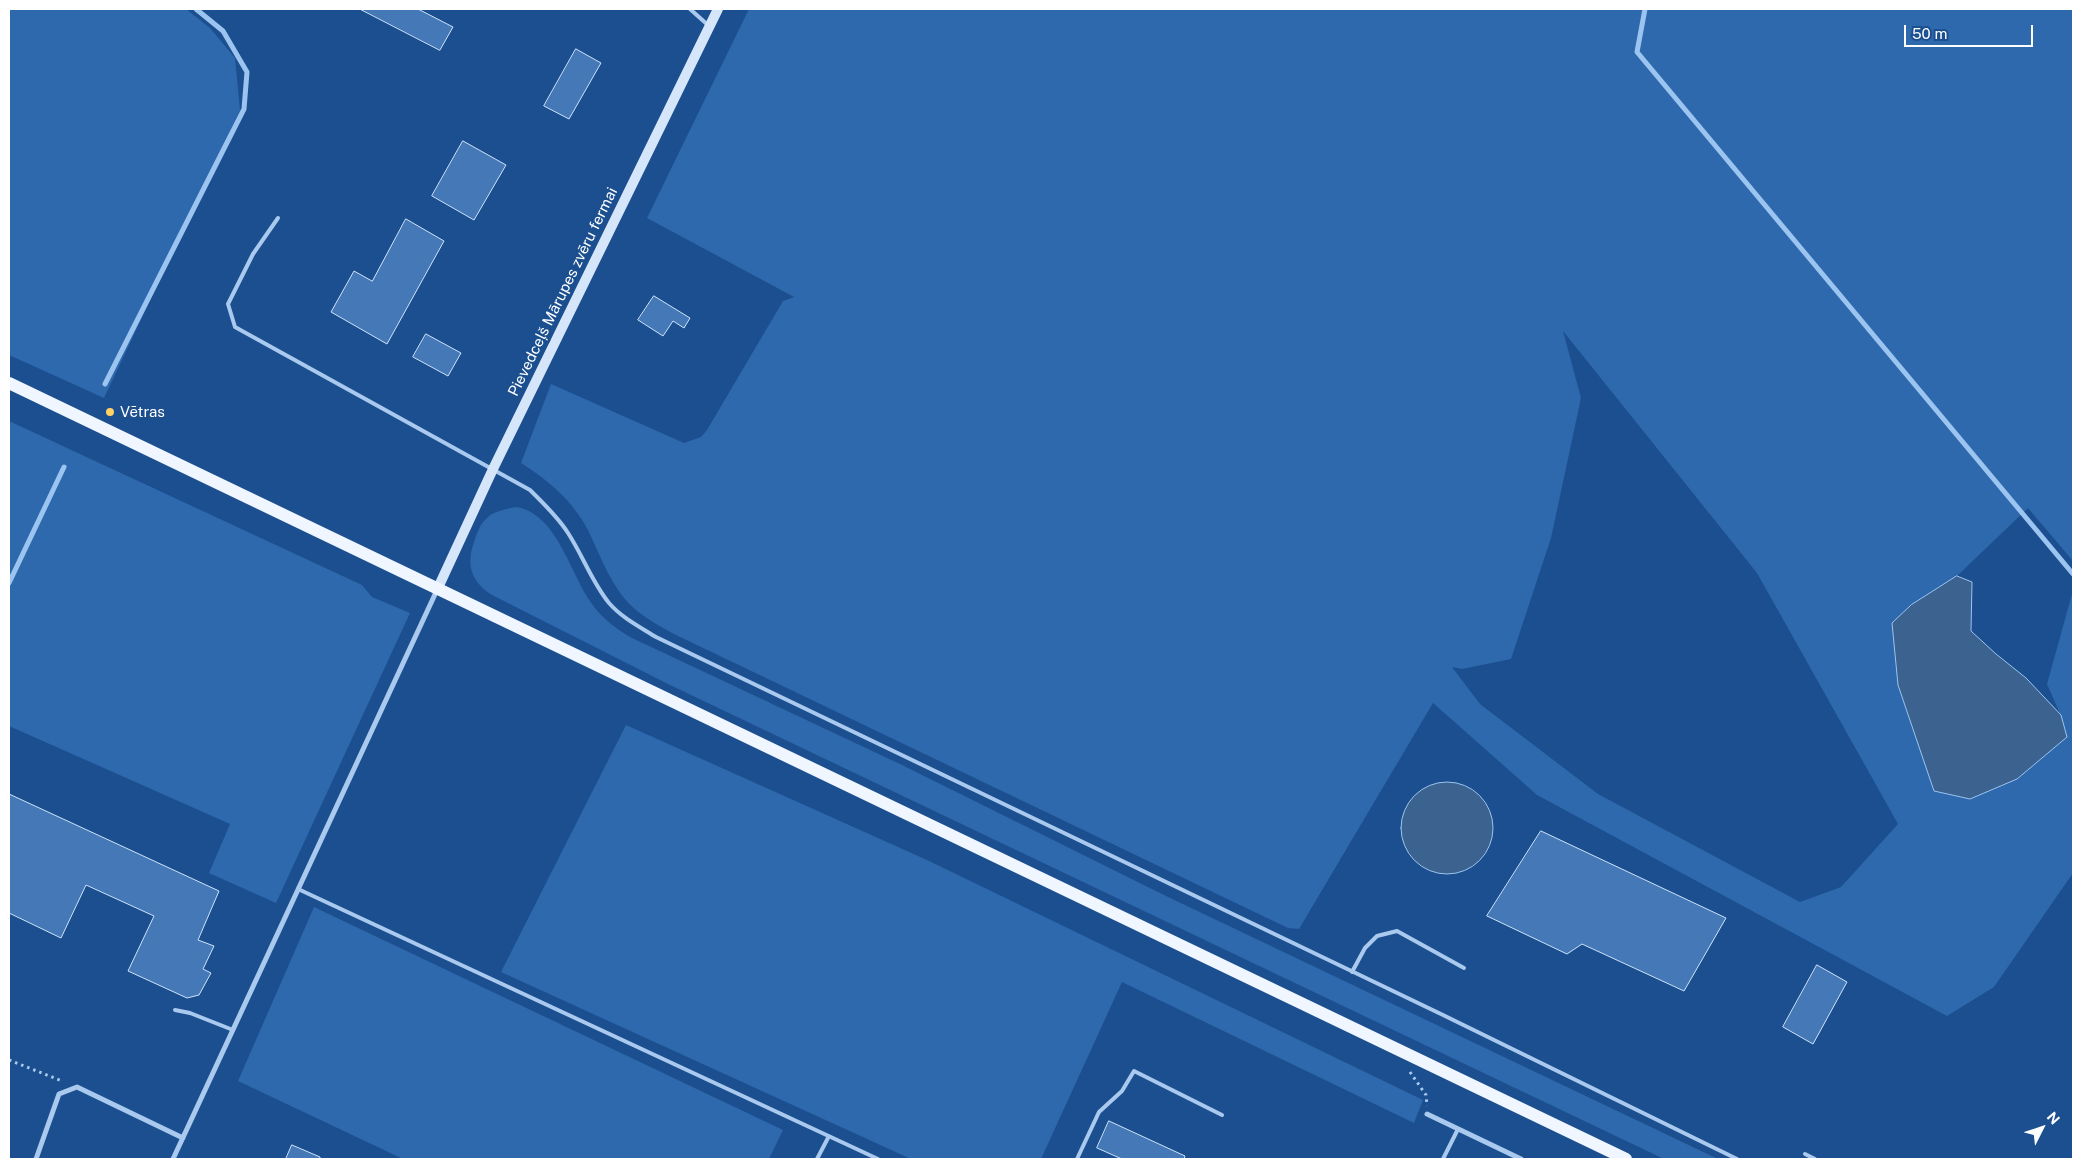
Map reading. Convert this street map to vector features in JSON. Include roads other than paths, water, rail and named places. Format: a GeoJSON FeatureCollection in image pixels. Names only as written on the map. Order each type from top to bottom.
{"type":"FeatureCollection","features":[{"type":"Feature","properties":{"kind":"main road"},"geometry":{"type":"LineString","coordinates":[[9,383],[1626,1159]]}},
{"type":"Feature","properties":{"kind":"street","name":"Pievedceļš Mārupes zvēru fermai"},"geometry":{"type":"LineString","coordinates":[[437,590],[492,470],[718,9]]}},
{"type":"Feature","properties":{"kind":"street"},"geometry":{"type":"LineString","coordinates":[[173,1159],[437,590]]}},
{"type":"Feature","properties":{"kind":"street"},"geometry":{"type":"LineString","coordinates":[[36,1159],[59,1094],[77,1087],[183,1138]]}},
{"type":"Feature","properties":{"kind":"street"},"geometry":{"type":"LineString","coordinates":[[1427,1114],[1521,1159]]}},
{"type":"Feature","properties":{"kind":"lane"},"geometry":{"type":"LineString","coordinates":[[690,9],[710,27]]}},
{"type":"Feature","properties":{"kind":"lane"},"geometry":{"type":"LineString","coordinates":[[278,218],[253,254],[228,304],[235,327],[530,490],[551,510],[568,532],[596,585],[610,604],[628,620],[656,637],[1736,1159]]}},
{"type":"Feature","properties":{"kind":"lane"},"geometry":{"type":"LineString","coordinates":[[298,889],[878,1159]]}},
{"type":"Feature","properties":{"kind":"lane"},"geometry":{"type":"LineString","coordinates":[[1352,972],[1365,948],[1377,936],[1396,931],[1464,968]]}},
{"type":"Feature","properties":{"kind":"lane"},"geometry":{"type":"LineString","coordinates":[[175,1010],[190,1013],[233,1030]]}},
{"type":"Feature","properties":{"kind":"lane"},"geometry":{"type":"LineString","coordinates":[[1078,1159],[1099,1112],[1122,1091],[1134,1070],[1222,1115]]}},
{"type":"Feature","properties":{"kind":"lane"},"geometry":{"type":"LineString","coordinates":[[1443,1159],[1458,1129]]}},
{"type":"Feature","properties":{"kind":"lane"},"geometry":{"type":"LineString","coordinates":[[817,1159],[829,1136]]}},
{"type":"Feature","properties":{"kind":"lane"},"geometry":{"type":"LineString","coordinates":[[1805,1154],[1815,1159]]}},
{"type":"Feature","properties":{"kind":"waterway"},"geometry":{"type":"LineString","coordinates":[[105,384],[244,109],[247,72],[223,31],[196,9]]}},
{"type":"Feature","properties":{"kind":"waterway"},"geometry":{"type":"LineString","coordinates":[[1645,9],[1637,52],[2073,574]]}},
{"type":"Feature","properties":{"kind":"waterway"},"geometry":{"type":"LineString","coordinates":[[9,583],[64,467]]}},
{"type":"Feature","properties":{"kind":"place","name":"Vētras"},"geometry":{"type":"Point","coordinates":[110,412]}}]}
